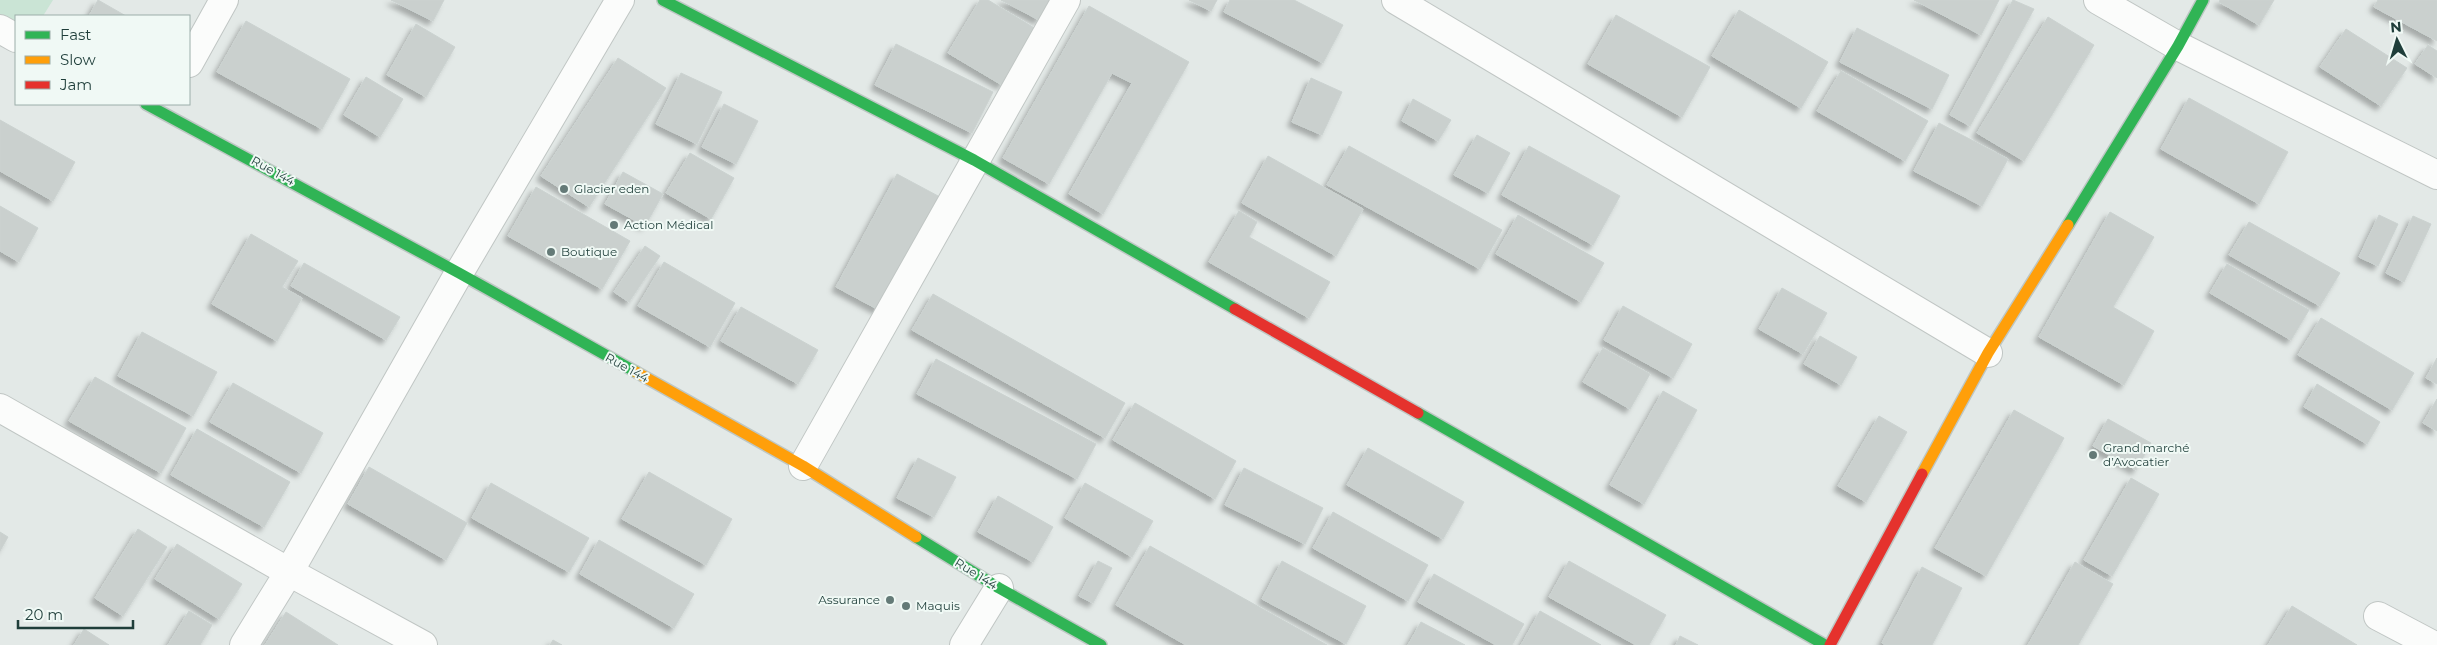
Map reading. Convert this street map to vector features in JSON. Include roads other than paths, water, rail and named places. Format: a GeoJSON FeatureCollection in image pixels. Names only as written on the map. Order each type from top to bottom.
{"type":"FeatureCollection","features":[{"type":"Feature","properties":{"kind":"street"},"geometry":{"type":"LineString","coordinates":[[190,61],[224,0]]}},
{"type":"Feature","properties":{"kind":"street"},"geometry":{"type":"LineString","coordinates":[[244,645],[289,572],[459,273],[620,0]]}},
{"type":"Feature","properties":{"kind":"street"},"geometry":{"type":"LineString","coordinates":[[663,0],[974,160],[1825,645]]}},
{"type":"Feature","properties":{"kind":"street"},"geometry":{"type":"LineString","coordinates":[[803,466],[1066,0]]}},
{"type":"Feature","properties":{"kind":"street"},"geometry":{"type":"LineString","coordinates":[[1396,0],[1988,353]]}},
{"type":"Feature","properties":{"kind":"street"},"geometry":{"type":"LineString","coordinates":[[2098,0],[2178,46],[2437,175]]}},
{"type":"Feature","properties":{"kind":"street"},"geometry":{"type":"LineString","coordinates":[[1830,645],[1988,353],[2178,46],[2203,0]]}},
{"type":"Feature","properties":{"kind":"street"},"geometry":{"type":"LineString","coordinates":[[0,29],[15,37]]}},
{"type":"Feature","properties":{"kind":"street","name":"Rue 144"},"geometry":{"type":"LineString","coordinates":[[159,106],[803,466],[999,588],[1101,645]]}},
{"type":"Feature","properties":{"kind":"street"},"geometry":{"type":"LineString","coordinates":[[0,408],[289,572],[423,645]]}},
{"type":"Feature","properties":{"kind":"street"},"geometry":{"type":"LineString","coordinates":[[964,645],[999,588]]}},
{"type":"Feature","properties":{"kind":"street"},"geometry":{"type":"LineString","coordinates":[[2378,616],[2432,645]]}},
{"type":"Feature","properties":{"kind":"place","name":"Glacier eden"},"geometry":{"type":"Point","coordinates":[564,189]}},
{"type":"Feature","properties":{"kind":"place","name":"Action Médical"},"geometry":{"type":"Point","coordinates":[614,225]}},
{"type":"Feature","properties":{"kind":"place","name":"Boutique"},"geometry":{"type":"Point","coordinates":[551,252]}},
{"type":"Feature","properties":{"kind":"place","name":"Grand marché d’Avocatier"},"geometry":{"type":"Point","coordinates":[2093,455]}},
{"type":"Feature","properties":{"kind":"place","name":"Assurance"},"geometry":{"type":"Point","coordinates":[890,600]}},
{"type":"Feature","properties":{"kind":"place","name":"Maquis"},"geometry":{"type":"Point","coordinates":[906,606]}}]}
